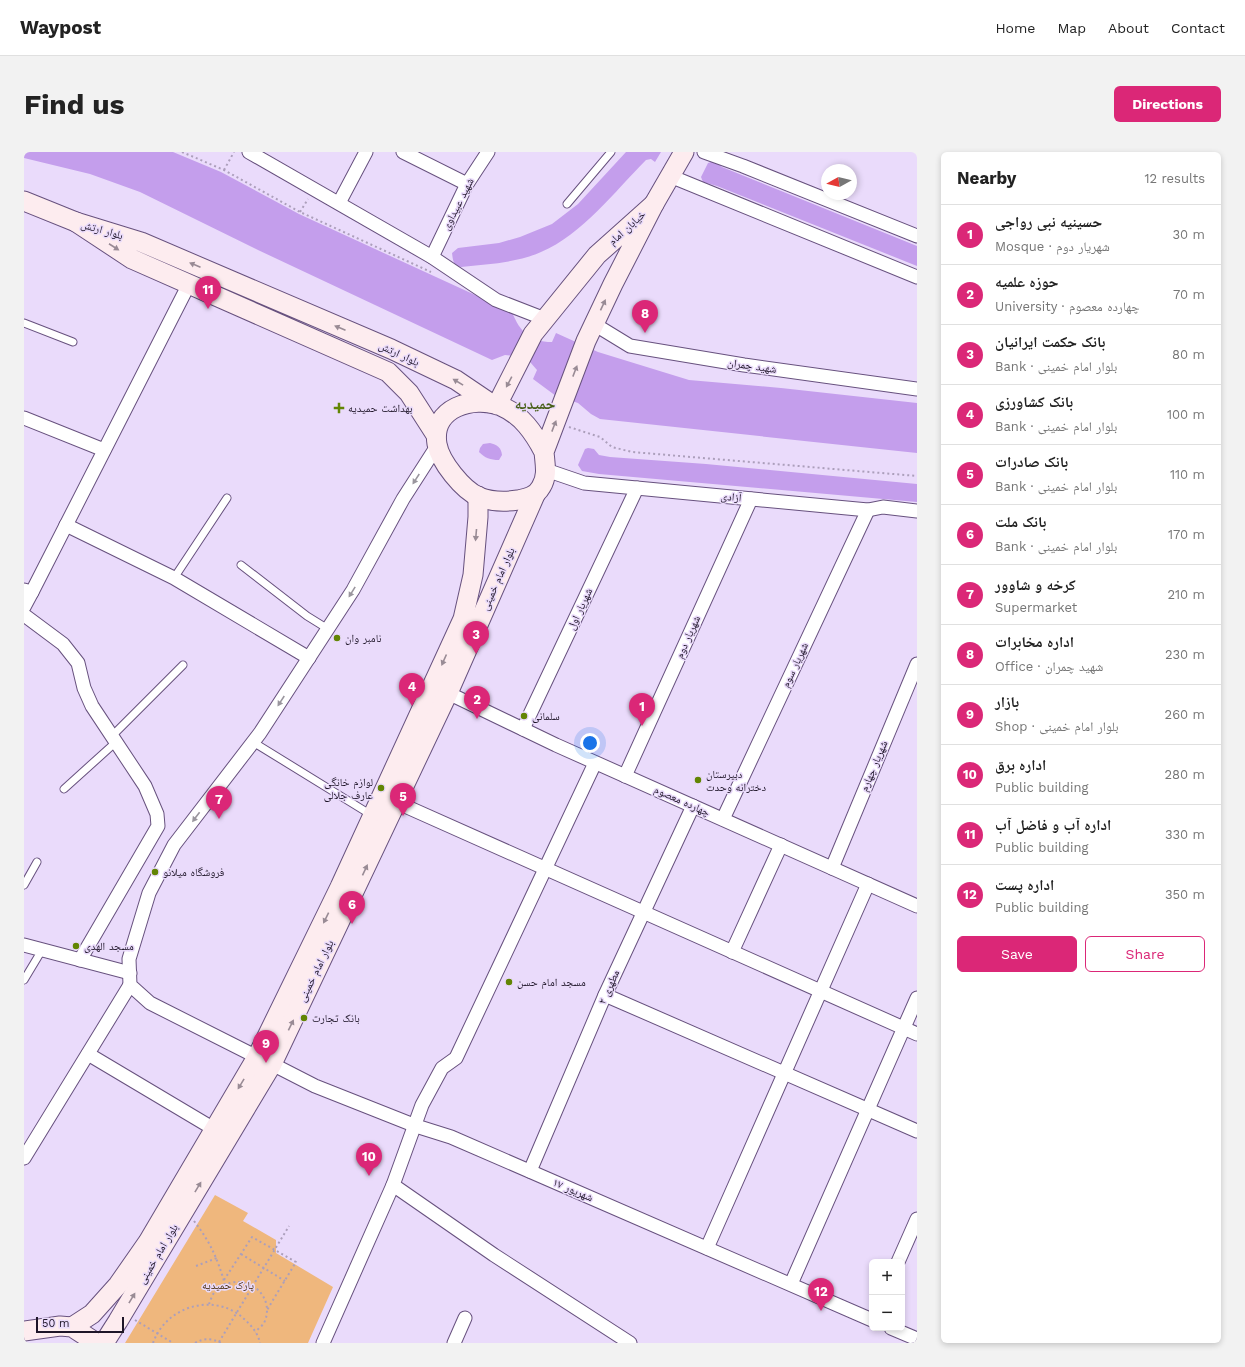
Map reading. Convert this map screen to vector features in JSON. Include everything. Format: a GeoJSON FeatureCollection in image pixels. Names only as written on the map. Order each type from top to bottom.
{"type":"FeatureCollection","features":[{"type":"Feature","properties":{"kind":"main road"},"geometry":{"type":"LineString","coordinates":[[654,204],[684,152]]}},
{"type":"Feature","properties":{"kind":"main road"},"geometry":{"type":"LineString","coordinates":[[24,201],[76,222]]}},
{"type":"Feature","properties":{"kind":"main road","name":"خیابان امام"},"geometry":{"type":"LineString","coordinates":[[493,404],[520,360],[533,334],[545,319],[597,255],[654,204]]}},
{"type":"Feature","properties":{"kind":"main road","name":"خیابان امام"},"geometry":{"type":"LineString","coordinates":[[545,461],[555,422],[586,341],[654,204]]}},
{"type":"Feature","properties":{"kind":"main road","name":"بلوار ارتش"},"geometry":{"type":"LineString","coordinates":[[76,222],[132,259],[388,372],[409,393],[436,440]]}},
{"type":"Feature","properties":{"kind":"main road","name":"بلوار ارتش"},"geometry":{"type":"LineString","coordinates":[[76,222],[141,242],[391,349],[456,380],[493,404]]}},
{"type":"Feature","properties":{"kind":"main road"},"geometry":{"type":"LineString","coordinates":[[478,402],[493,404],[510,411],[529,426],[545,461],[541,487],[535,494],[526,498],[495,501],[478,496],[455,478],[442,459],[436,440],[438,425],[442,418],[466,403],[478,402]]}},
{"type":"Feature","properties":{"kind":"main road","name":"بلوار امام خمینی"},"geometry":{"type":"LineString","coordinates":[[104,1343],[185,1208],[264,1061],[396,802],[448,693],[535,494]]}},
{"type":"Feature","properties":{"kind":"main road","name":"بلوار امام خمینی"},"geometry":{"type":"LineString","coordinates":[[72,1327],[92,1314],[118,1284],[148,1242],[214,1129],[264,1061],[340,887],[463,619],[473,575],[478,517],[478,496]]}},
{"type":"Feature","properties":{"kind":"main road"},"geometry":{"type":"LineString","coordinates":[[24,1331],[60,1326],[72,1327],[92,1340],[93,1343]]}},
{"type":"Feature","properties":{"kind":"street"},"geometry":{"type":"LineString","coordinates":[[249,152],[432,257],[496,300],[545,319]]}},
{"type":"Feature","properties":{"kind":"street"},"geometry":{"type":"LineString","coordinates":[[339,203],[366,152]]}},
{"type":"Feature","properties":{"kind":"street"},"geometry":{"type":"LineString","coordinates":[[403,152],[467,184]]}},
{"type":"Feature","properties":{"kind":"street","name":"شهید عبیداوی"},"geometry":{"type":"LineString","coordinates":[[432,257],[467,184],[488,152]]}},
{"type":"Feature","properties":{"kind":"street"},"geometry":{"type":"LineString","coordinates":[[704,152],[743,166],[917,236]]}},
{"type":"Feature","properties":{"kind":"street"},"geometry":{"type":"LineString","coordinates":[[670,176],[917,277]]}},
{"type":"Feature","properties":{"kind":"street"},"geometry":{"type":"LineString","coordinates":[[24,607],[28,591],[66,525],[189,284]]}},
{"type":"Feature","properties":{"kind":"street","name":"شهید چمران"},"geometry":{"type":"LineString","coordinates":[[594,324],[630,346],[744,365],[917,389]]}},
{"type":"Feature","properties":{"kind":"street"},"geometry":{"type":"LineString","coordinates":[[24,418],[104,450]]}},
{"type":"Feature","properties":{"kind":"street"},"geometry":{"type":"LineString","coordinates":[[24,1158],[88,1054],[130,979],[128,959],[149,894],[174,845],[253,742],[328,629],[353,590],[436,440]]}},
{"type":"Feature","properties":{"kind":"street","name":"آزادی"},"geometry":{"type":"LineString","coordinates":[[545,461],[584,483],[868,510],[883,507],[917,511]]}},
{"type":"Feature","properties":{"kind":"street","name":"شهریار اول"},"geometry":{"type":"LineString","coordinates":[[523,729],[637,488]]}},
{"type":"Feature","properties":{"kind":"street","name":"شهریار دوم"},"geometry":{"type":"LineString","coordinates":[[625,776],[751,499]]}},
{"type":"Feature","properties":{"kind":"street","name":"شهریار سوم"},"geometry":{"type":"LineString","coordinates":[[723,819],[868,510]]}},
{"type":"Feature","properties":{"kind":"street"},"geometry":{"type":"LineString","coordinates":[[66,525],[174,578],[309,658]]}},
{"type":"Feature","properties":{"kind":"street"},"geometry":{"type":"LineString","coordinates":[[24,615],[63,644],[78,662],[84,688],[92,706],[145,786],[157,814],[158,826],[80,960]]}},
{"type":"Feature","properties":{"kind":"street","name":"شهریار چهارم"},"geometry":{"type":"LineString","coordinates":[[832,868],[917,664]]}},
{"type":"Feature","properties":{"kind":"street","name":"چهارده معصوم"},"geometry":{"type":"LineString","coordinates":[[448,693],[595,763],[917,906]]}},
{"type":"Feature","properties":{"kind":"street"},"geometry":{"type":"LineString","coordinates":[[323,1343],[393,1184],[416,1126],[422,1105],[442,1068],[456,1058],[595,763]]}},
{"type":"Feature","properties":{"kind":"street"},"geometry":{"type":"LineString","coordinates":[[396,802],[917,1034]]}},
{"type":"Feature","properties":{"kind":"street","name":"مطهری ۲"},"geometry":{"type":"LineString","coordinates":[[530,1171],[605,995],[693,806]]}},
{"type":"Feature","properties":{"kind":"street"},"geometry":{"type":"LineString","coordinates":[[732,952],[781,845]]}},
{"type":"Feature","properties":{"kind":"street"},"geometry":{"type":"LineString","coordinates":[[707,1248],[868,884]]}},
{"type":"Feature","properties":{"kind":"street"},"geometry":{"type":"LineString","coordinates":[[24,945],[80,960],[130,979]]}},
{"type":"Feature","properties":{"kind":"street","name":"۱۷ شهریور"},"geometry":{"type":"LineString","coordinates":[[130,979],[150,1003],[315,1086],[416,1126],[451,1137],[869,1318]]}},
{"type":"Feature","properties":{"kind":"street"},"geometry":{"type":"LineString","coordinates":[[605,995],[917,1131]]}},
{"type":"Feature","properties":{"kind":"street"},"geometry":{"type":"LineString","coordinates":[[791,1284],[917,998]]}},
{"type":"Feature","properties":{"kind":"street"},"geometry":{"type":"LineString","coordinates":[[88,1054],[214,1129]]}},
{"type":"Feature","properties":{"kind":"street"},"geometry":{"type":"LineString","coordinates":[[393,1184],[494,1255],[630,1343]]}},
{"type":"Feature","properties":{"kind":"street"},"geometry":{"type":"LineString","coordinates":[[899,1259],[917,1219]]}},
{"type":"Feature","properties":{"kind":"street"},"geometry":{"type":"LineString","coordinates":[[454,1343],[465,1318]]}},
{"type":"Feature","properties":{"kind":"street"},"geometry":{"type":"LineString","coordinates":[[898,1331],[917,1339]]}},
{"type":"Feature","properties":{"kind":"lane"},"geometry":{"type":"LineString","coordinates":[[567,204],[611,152]]}},
{"type":"Feature","properties":{"kind":"lane"},"geometry":{"type":"LineString","coordinates":[[24,323],[73,342]]}},
{"type":"Feature","properties":{"kind":"lane"},"geometry":{"type":"LineString","coordinates":[[174,578],[227,498]]}},
{"type":"Feature","properties":{"kind":"lane"},"geometry":{"type":"LineString","coordinates":[[241,565],[307,616],[328,629]]}},
{"type":"Feature","properties":{"kind":"lane"},"geometry":{"type":"LineString","coordinates":[[64,789],[114,739],[183,665]]}},
{"type":"Feature","properties":{"kind":"lane"},"geometry":{"type":"LineString","coordinates":[[253,742],[373,816]]}},
{"type":"Feature","properties":{"kind":"lane"},"geometry":{"type":"LineString","coordinates":[[24,884],[37,862]]}},
{"type":"Feature","properties":{"kind":"lane"},"geometry":{"type":"LineString","coordinates":[[24,980],[42,950]]}},
{"type":"Feature","properties":{"kind":"path"},"geometry":{"type":"LineString","coordinates":[[182,152],[224,170],[300,212],[435,274]]}},
{"type":"Feature","properties":{"kind":"path"},"geometry":{"type":"LineString","coordinates":[[224,170],[234,152]]}},
{"type":"Feature","properties":{"kind":"path"},"geometry":{"type":"LineString","coordinates":[[555,422],[600,437],[612,447],[632,452],[917,476]]}},
{"type":"Feature","properties":{"kind":"path"},"geometry":{"type":"LineString","coordinates":[[185,1208],[207,1239],[217,1258],[225,1284]]}},
{"type":"Feature","properties":{"kind":"path"},"geometry":{"type":"LineString","coordinates":[[195,1343],[202,1339],[211,1339],[220,1342],[236,1312],[289,1226]]}},
{"type":"Feature","properties":{"kind":"path"},"geometry":{"type":"LineString","coordinates":[[224,1280],[252,1237],[296,1262],[267,1310],[264,1323],[255,1332]]}},
{"type":"Feature","properties":{"kind":"path"},"geometry":{"type":"LineString","coordinates":[[240,1254],[285,1281]]}},
{"type":"Feature","properties":{"kind":"path"},"geometry":{"type":"LineString","coordinates":[[196,1266],[217,1258]]}},
{"type":"Feature","properties":{"kind":"path"},"geometry":{"type":"LineString","coordinates":[[209,1304],[218,1287],[234,1282],[244,1282],[253,1285],[259,1290],[264,1298],[267,1310]]}},
{"type":"Feature","properties":{"kind":"path"},"geometry":{"type":"LineString","coordinates":[[153,1343],[162,1326],[174,1314],[189,1307],[209,1304],[222,1306],[236,1312],[250,1324],[260,1343]]}},
{"type":"Feature","properties":{"kind":"path"},"geometry":{"type":"LineString","coordinates":[[123,1313],[173,1343]]}},
{"type":"Feature","properties":{"kind":"green space","name":"پارک حمیدیه"},"geometry":{"type":"Polygon","coordinates":[[[215,1195],[248,1213],[243,1221],[276,1240],[276,1253],[333,1287],[308,1343],[125,1343],[215,1195]]]}},
{"type":"Feature","properties":{"kind":"shaded area"},"geometry":{"type":"Polygon","coordinates":[[[24,152],[173,152],[221,172],[299,214],[512,312],[522,330],[532,338],[544,342],[552,342],[556,333],[598,352],[689,380],[781,388],[917,403],[917,453],[600,419],[591,414],[578,403],[556,396],[533,379],[537,370],[530,362],[514,356],[505,355],[492,360],[258,250],[140,192],[90,174],[24,158],[24,152]]]}},
{"type":"Feature","properties":{"kind":"shaded area"},"geometry":{"type":"Polygon","coordinates":[[[626,152],[661,152],[655,162],[651,159],[646,160],[584,224],[570,235],[541,252],[522,259],[461,267],[455,264],[452,253],[458,248],[499,243],[520,237],[552,224],[578,204],[626,152]]]}},
{"type":"Feature","properties":{"kind":"shaded area"},"geometry":{"type":"Polygon","coordinates":[[[714,161],[722,167],[917,246],[917,266],[717,186],[703,182],[701,177],[708,163],[714,161]]]}},
{"type":"Feature","properties":{"kind":"shaded area"},"geometry":{"type":"Polygon","coordinates":[[[490,443],[500,448],[502,455],[499,460],[493,460],[483,456],[479,452],[483,444],[490,443]]]}},
{"type":"Feature","properties":{"kind":"shaded area"},"geometry":{"type":"Polygon","coordinates":[[[585,449],[594,449],[599,455],[610,457],[706,464],[917,484],[917,502],[599,474],[582,471],[578,465],[585,449]]]}},
{"type":"Feature","properties":{"kind":"place","name":"اداره آب و فاضل آب"},"geometry":{"type":"Point","coordinates":[208,309]}},
{"type":"Feature","properties":{"kind":"place","name":"اداره مخابرات"},"geometry":{"type":"Point","coordinates":[645,333]}},
{"type":"Feature","properties":{"kind":"place","name":"بهداشت حمیدیه"},"geometry":{"type":"Point","coordinates":[339,408]}},
{"type":"Feature","properties":{"kind":"place","name":"نامبر وان"},"geometry":{"type":"Point","coordinates":[337,638]}},
{"type":"Feature","properties":{"kind":"place","name":"بانک حکمت ایرانیان"},"geometry":{"type":"Point","coordinates":[476,654]}},
{"type":"Feature","properties":{"kind":"place","name":"بانک کشاورزی"},"geometry":{"type":"Point","coordinates":[412,706]}},
{"type":"Feature","properties":{"kind":"place","name":"سلمانی"},"geometry":{"type":"Point","coordinates":[524,716]}},
{"type":"Feature","properties":{"kind":"place","name":"حوزه علمیه"},"geometry":{"type":"Point","coordinates":[477,719]}},
{"type":"Feature","properties":{"kind":"place","name":"حسینیه نبی رواجی"},"geometry":{"type":"Point","coordinates":[642,726]}},
{"type":"Feature","properties":{"kind":"place","name":"دبیرستان دخترانه وحدت"},"geometry":{"type":"Point","coordinates":[698,780]}},
{"type":"Feature","properties":{"kind":"place","name":"لوازم خانگی عارف جلالی"},"geometry":{"type":"Point","coordinates":[381,788]}},
{"type":"Feature","properties":{"kind":"place","name":"بانک صادرات"},"geometry":{"type":"Point","coordinates":[403,816]}},
{"type":"Feature","properties":{"kind":"place","name":"کرخه و شاوور"},"geometry":{"type":"Point","coordinates":[219,819]}},
{"type":"Feature","properties":{"kind":"place","name":"فروشگاه میلانو"},"geometry":{"type":"Point","coordinates":[155,872]}},
{"type":"Feature","properties":{"kind":"place","name":"بانک ملت"},"geometry":{"type":"Point","coordinates":[352,924]}},
{"type":"Feature","properties":{"kind":"place","name":"مسجد الهدی"},"geometry":{"type":"Point","coordinates":[76,946]}},
{"type":"Feature","properties":{"kind":"place","name":"مسجد امام حسن"},"geometry":{"type":"Point","coordinates":[509,982]}},
{"type":"Feature","properties":{"kind":"place","name":"بانک تجارت"},"geometry":{"type":"Point","coordinates":[304,1018]}},
{"type":"Feature","properties":{"kind":"place","name":"بازار"},"geometry":{"type":"Point","coordinates":[266,1063]}},
{"type":"Feature","properties":{"kind":"place","name":"اداره برق"},"geometry":{"type":"Point","coordinates":[369,1176]}},
{"type":"Feature","properties":{"kind":"place","name":"اداره پست"},"geometry":{"type":"Point","coordinates":[821,1311]}},
{"type":"Feature","properties":{"kind":"district","name":"حمیدیه"},"geometry":{"type":"Point","coordinates":[535,404]}}]}
